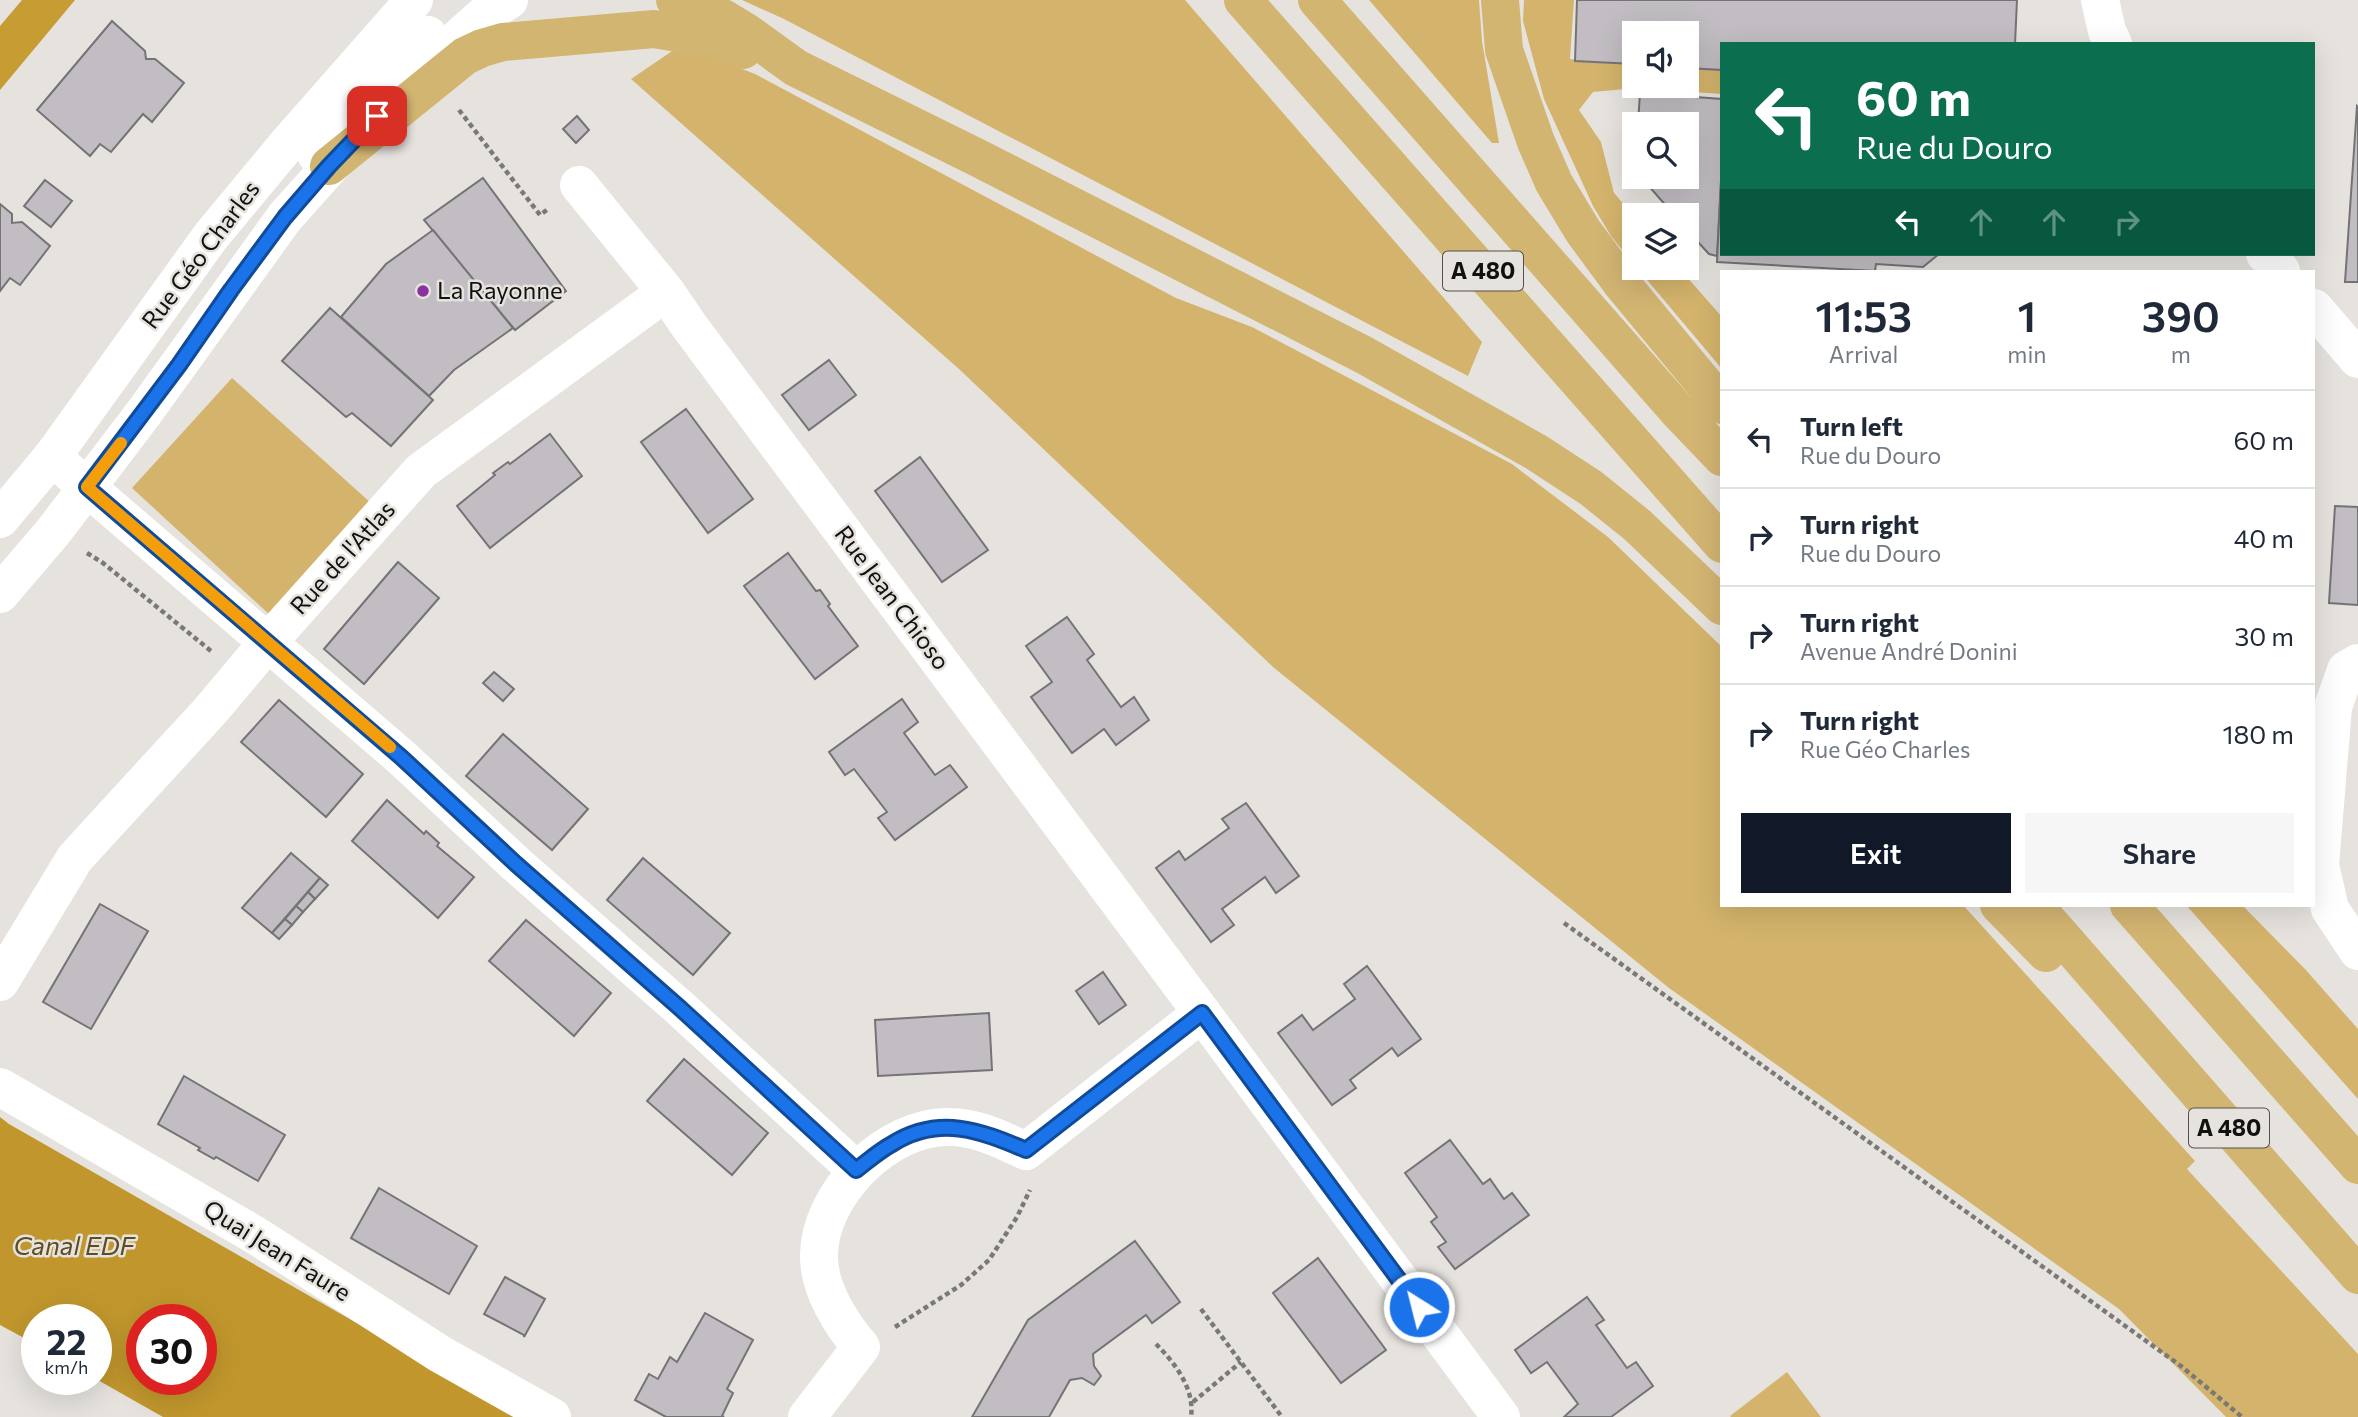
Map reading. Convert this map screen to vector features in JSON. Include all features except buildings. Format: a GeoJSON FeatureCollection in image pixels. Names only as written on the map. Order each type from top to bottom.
{"type":"FeatureCollection","features":[{"type":"Feature","properties":{"kind":"highway"},"geometry":{"type":"LineString","coordinates":[[675,0],[723,18],[796,68]]}},
{"type":"Feature","properties":{"kind":"highway","name":"A 480"},"geometry":{"type":"LineString","coordinates":[[1243,0],[1720,542]]}},
{"type":"Feature","properties":{"kind":"highway","name":"A 480"},"geometry":{"type":"LineString","coordinates":[[1317,0],[1720,455]]}},
{"type":"Feature","properties":{"kind":"highway"},"geometry":{"type":"LineString","coordinates":[[1500,0],[1504,50],[1536,142],[1554,183],[1583,231],[1622,285],[1720,403]]}},
{"type":"Feature","properties":{"kind":"highway"},"geometry":{"type":"LineString","coordinates":[[329,166],[465,56],[482,48],[503,42],[654,29],[707,38],[796,68],[1364,355],[1515,440],[1591,488],[1637,525],[1720,604]]}},
{"type":"Feature","properties":{"kind":"highway"},"geometry":{"type":"LineString","coordinates":[[2001,907],[2042,951],[2101,982]]}},
{"type":"Feature","properties":{"kind":"highway","name":"A 480"},"geometry":{"type":"LineString","coordinates":[[2036,907],[2358,1275]]}},
{"type":"Feature","properties":{"kind":"highway","name":"A 480"},"geometry":{"type":"LineString","coordinates":[[2131,907],[2358,1166]]}},
{"type":"Feature","properties":{"kind":"street","name":"Rue Géo Charles"},"geometry":{"type":"LineString","coordinates":[[0,594],[53,531],[71,473],[211,236],[306,122],[414,0]]}},
{"type":"Feature","properties":{"kind":"street"},"geometry":{"type":"LineString","coordinates":[[0,567],[71,473],[130,403],[230,258],[274,202],[356,107],[413,48],[465,0]]}},
{"type":"Feature","properties":{"kind":"street","name":"Rue Géo Charles"},"geometry":{"type":"LineString","coordinates":[[0,519],[71,473],[179,365],[285,217],[329,166],[426,65],[483,16],[509,0]]}},
{"type":"Feature","properties":{"kind":"street"},"geometry":{"type":"LineString","coordinates":[[2100,0],[2112,42]]}},
{"type":"Feature","properties":{"kind":"street","name":"Rue Jean Chioso"},"geometry":{"type":"LineString","coordinates":[[579,185],[666,292],[1500,1417]]}},
{"type":"Feature","properties":{"kind":"street"},"geometry":{"type":"LineString","coordinates":[[2267,256],[2280,270]]}},
{"type":"Feature","properties":{"kind":"street","name":"Rue de l'Atlas"},"geometry":{"type":"LineString","coordinates":[[0,982],[75,858],[241,676],[421,471],[666,292]]}},
{"type":"Feature","properties":{"kind":"street"},"geometry":{"type":"LineString","coordinates":[[2315,309],[2358,359]]}},
{"type":"Feature","properties":{"kind":"street"},"geometry":{"type":"LineString","coordinates":[[71,473],[401,757],[856,1170]]}},
{"type":"Feature","properties":{"kind":"street"},"geometry":{"type":"LineString","coordinates":[[2358,663],[2347,670],[2333,707],[2319,885],[2330,909],[2358,951]]}},
{"type":"Feature","properties":{"kind":"street"},"geometry":{"type":"LineString","coordinates":[[807,1417],[861,1347],[845,1329],[834,1308],[819,1259],[822,1230],[831,1207],[856,1170],[892,1143],[920,1132],[949,1126],[975,1130],[1026,1150],[1202,1013]]}},
{"type":"Feature","properties":{"kind":"street","name":"Quai Jean Faure"},"geometry":{"type":"LineString","coordinates":[[0,1087],[255,1235],[440,1354],[552,1417]]}},
{"type":"Feature","properties":{"kind":"path"},"geometry":{"type":"LineString","coordinates":[[422,90],[458,108],[540,215],[579,185]]}},
{"type":"Feature","properties":{"kind":"path"},"geometry":{"type":"LineString","coordinates":[[53,531],[103,563],[241,676]]}},
{"type":"Feature","properties":{"kind":"path"},"geometry":{"type":"LineString","coordinates":[[1564,923],[2181,1366],[2242,1417]]}},
{"type":"Feature","properties":{"kind":"path"},"geometry":{"type":"LineString","coordinates":[[861,1347],[961,1285],[989,1260],[1017,1217],[1030,1191],[1026,1150]]}},
{"type":"Feature","properties":{"kind":"path"},"geometry":{"type":"LineString","coordinates":[[1201,1310],[1282,1417]]}},
{"type":"Feature","properties":{"kind":"path"},"geometry":{"type":"LineString","coordinates":[[1156,1344],[1173,1361],[1193,1402],[1191,1417]]}},
{"type":"Feature","properties":{"kind":"path"},"geometry":{"type":"LineString","coordinates":[[1193,1402],[1241,1362]]}},
{"type":"Feature","properties":{"kind":"shaded area"},"geometry":{"type":"Polygon","coordinates":[[[22,0],[75,0],[0,90],[0,26],[22,0]]]}},
{"type":"Feature","properties":{"kind":"shaded area"},"geometry":{"type":"Polygon","coordinates":[[[742,0],[1185,0],[1482,342],[1468,376],[784,19],[742,0]]]}},
{"type":"Feature","properties":{"kind":"shaded area"},"geometry":{"type":"Polygon","coordinates":[[[1369,0],[1479,0],[1482,41],[1499,143],[1492,143],[1369,0]]]}},
{"type":"Feature","properties":{"kind":"shaded area"},"geometry":{"type":"Polygon","coordinates":[[[1524,0],[1574,0],[1570,59],[1622,62],[1622,89],[1593,92],[1579,110],[1601,142],[1614,193],[1623,203],[1622,250],[1593,206],[1544,99],[1523,21],[1524,0]]]}},
{"type":"Feature","properties":{"kind":"shaded area"},"geometry":{"type":"Polygon","coordinates":[[[681,45],[755,74],[1176,298],[1252,327],[1512,464],[1608,537],[1720,645],[1720,907],[1965,907],[2195,1161],[2187,1169],[2358,1354],[2358,1417],[2226,1417],[2119,1309],[1669,988],[1273,667],[959,369],[631,79],[681,45]]]}},
{"type":"Feature","properties":{"kind":"shaded area"},"geometry":{"type":"Polygon","coordinates":[[[1699,68],[1720,69],[1720,94],[1699,92],[1699,68]]]}},
{"type":"Feature","properties":{"kind":"shaded area"},"geometry":{"type":"Polygon","coordinates":[[[1647,280],[1690,280],[1720,315],[1720,367],[1647,280]]]}},
{"type":"Feature","properties":{"kind":"shaded area"},"geometry":{"type":"Polygon","coordinates":[[[232,378],[371,503],[271,616],[132,488],[232,378]]]}},
{"type":"Feature","properties":{"kind":"shaded area"},"geometry":{"type":"Polygon","coordinates":[[[2188,907],[2244,907],[2305,969],[2358,1029],[2358,1099],[2188,907]]]}},
{"type":"Feature","properties":{"kind":"shaded area"},"geometry":{"type":"Polygon","coordinates":[[[1787,1372],[1821,1417],[1730,1416],[1787,1372]]]}},
{"type":"Feature","properties":{"kind":"water","name":"Canal EDF"},"geometry":{"type":"Polygon","coordinates":[[[0,1117],[521,1417],[163,1417],[112,1388],[112,1304],[21,1304],[21,1336],[0,1325],[0,1117]]]}},
{"type":"Feature","properties":{"kind":"slow traffic"},"geometry":{"type":"LineString","coordinates":[[121,443],[87,487],[390,747]]}},
{"type":"Feature","properties":{"kind":"place","name":"La Rayonne"},"geometry":{"type":"Point","coordinates":[423,291]}},
{"type":"Feature","properties":{"kind":"route"},"geometry":{"type":"LineString","coordinates":[[377,116],[285,217],[87,487],[401,757],[856,1170],[892,1143],[920,1132],[949,1126],[975,1130],[1026,1150],[1202,1013],[1419,1307]]}}]}
